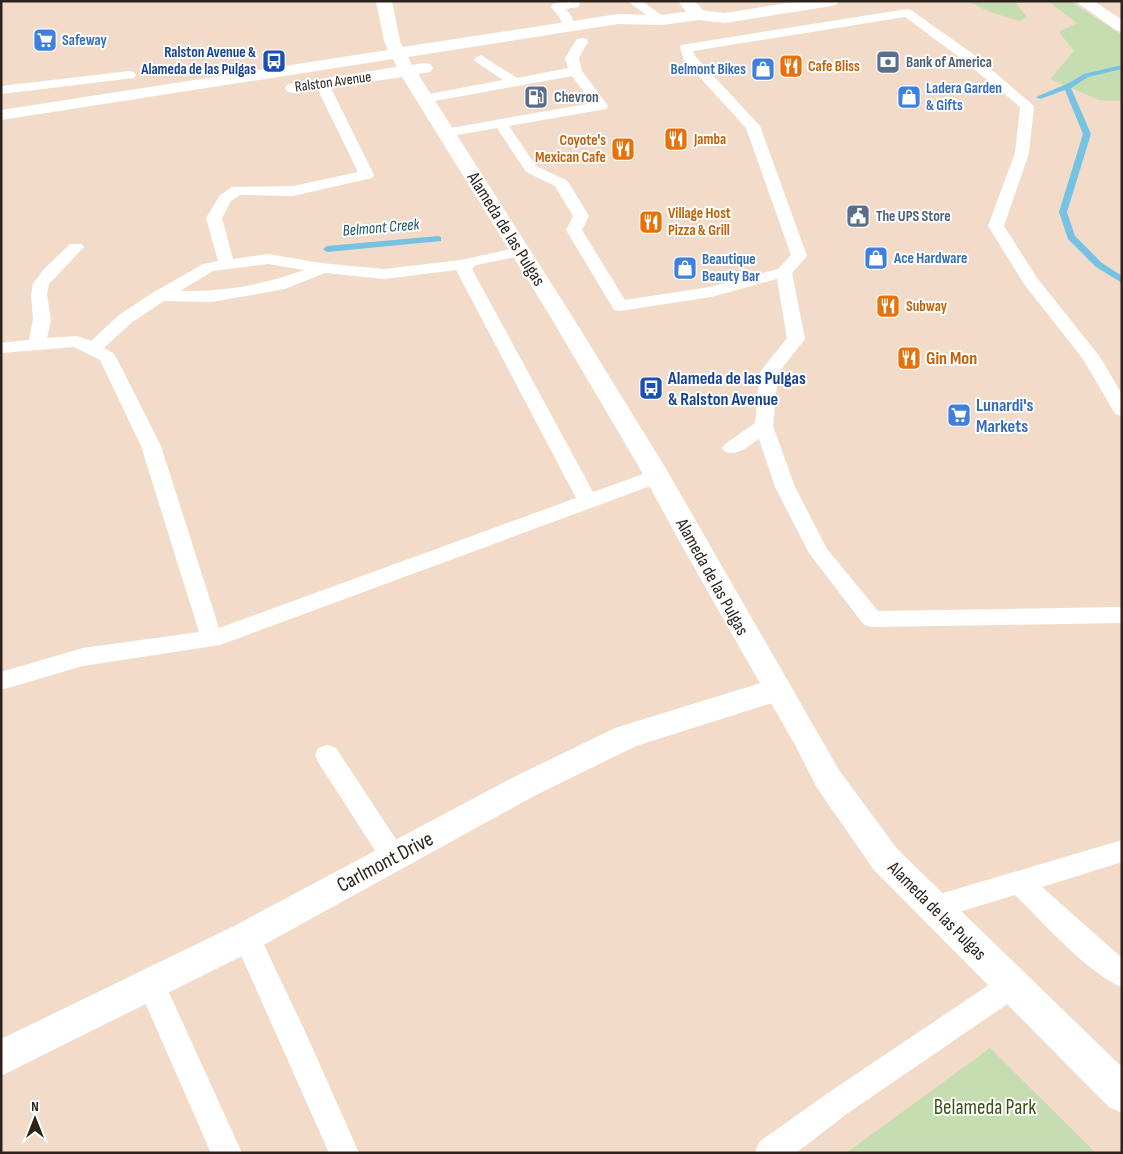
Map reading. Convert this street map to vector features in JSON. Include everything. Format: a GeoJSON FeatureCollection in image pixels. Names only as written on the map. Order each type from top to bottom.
{"type":"FeatureCollection","features":[{"type":"Feature","properties":{"kind":"main road","name":"Alameda de las Pulgas"},"geometry":{"type":"LineString","coordinates":[[384,1],[392,38],[397,53],[407,71],[657,476],[694,546],[806,737],[828,779],[886,860],[1122,1094]]}},
{"type":"Feature","properties":{"kind":"main road"},"geometry":{"type":"LineString","coordinates":[[686,1],[699,15]]}},
{"type":"Feature","properties":{"kind":"main road","name":"Ralston Avenue"},"geometry":{"type":"LineString","coordinates":[[1,115],[618,19],[662,20],[699,15],[725,18],[831,1]]}},
{"type":"Feature","properties":{"kind":"main road"},"geometry":{"type":"LineString","coordinates":[[1083,1],[1122,27]]}},
{"type":"Feature","properties":{"kind":"main road","name":"Ralston Avenue"},"geometry":{"type":"LineString","coordinates":[[699,15],[708,4],[716,2]]}},
{"type":"Feature","properties":{"kind":"main road","name":"Ralston Avenue"},"geometry":{"type":"LineString","coordinates":[[628,35],[637,33],[662,20]]}},
{"type":"Feature","properties":{"kind":"main road"},"geometry":{"type":"LineString","coordinates":[[563,46],[600,39]]}},
{"type":"Feature","properties":{"kind":"main road"},"geometry":{"type":"LineString","coordinates":[[463,62],[505,55]]}},
{"type":"Feature","properties":{"kind":"main road","name":"Ralston Avenue"},"geometry":{"type":"LineString","coordinates":[[277,90],[436,66]]}},
{"type":"Feature","properties":{"kind":"main road","name":"Carlmont Drive"},"geometry":{"type":"LineString","coordinates":[[1,1058],[246,937],[523,786],[626,737],[777,690]]}},
{"type":"Feature","properties":{"kind":"lane"},"geometry":{"type":"LineString","coordinates":[[633,1],[662,20]]}},
{"type":"Feature","properties":{"kind":"lane"},"geometry":{"type":"LineString","coordinates":[[568,27],[566,17],[557,7],[574,4]]}},
{"type":"Feature","properties":{"kind":"lane"},"geometry":{"type":"LineString","coordinates":[[500,124],[531,169],[561,183],[581,216],[574,230],[620,306],[711,292],[784,272],[799,256],[753,126],[736,111],[689,57],[686,48],[907,13],[968,57],[1027,106],[1022,153],[996,226],[1030,280],[1091,357],[1122,410]]}},
{"type":"Feature","properties":{"kind":"lane"},"geometry":{"type":"LineString","coordinates":[[445,133],[601,106],[575,71],[572,58],[582,42]]}},
{"type":"Feature","properties":{"kind":"lane"},"geometry":{"type":"LineString","coordinates":[[481,59],[513,81]]}},
{"type":"Feature","properties":{"kind":"lane"},"geometry":{"type":"LineString","coordinates":[[424,99],[575,71]]}},
{"type":"Feature","properties":{"kind":"lane"},"geometry":{"type":"LineString","coordinates":[[1,90],[128,75]]}},
{"type":"Feature","properties":{"kind":"lane"},"geometry":{"type":"LineString","coordinates":[[227,265],[214,218],[225,198],[237,190],[293,190],[368,175],[322,84]]}},
{"type":"Feature","properties":{"kind":"lane"},"geometry":{"type":"LineString","coordinates":[[37,345],[42,319],[41,284],[50,272],[76,247]]}},
{"type":"Feature","properties":{"kind":"lane"},"geometry":{"type":"LineString","coordinates":[[93,349],[125,319],[209,267],[268,259],[321,268],[384,274],[465,264],[471,261],[520,252]]}},
{"type":"Feature","properties":{"kind":"lane"},"geometry":{"type":"LineString","coordinates":[[465,264],[464,269],[588,502]]}},
{"type":"Feature","properties":{"kind":"lane"},"geometry":{"type":"LineString","coordinates":[[160,296],[212,297],[279,285],[321,268]]}},
{"type":"Feature","properties":{"kind":"lane"},"geometry":{"type":"LineString","coordinates":[[784,272],[796,339],[769,372],[764,426],[785,487],[818,553],[872,619],[1122,615]]}},
{"type":"Feature","properties":{"kind":"lane"},"geometry":{"type":"LineString","coordinates":[[1,348],[78,341],[107,357],[151,446],[212,639]]}},
{"type":"Feature","properties":{"kind":"lane"},"geometry":{"type":"LineString","coordinates":[[732,448],[764,426]]}},
{"type":"Feature","properties":{"kind":"lane"},"geometry":{"type":"LineString","coordinates":[[1,682],[83,657],[212,639],[657,476]]}},
{"type":"Feature","properties":{"kind":"lane"},"geometry":{"type":"LineString","coordinates":[[326,755],[394,858]]}},
{"type":"Feature","properties":{"kind":"lane"},"geometry":{"type":"LineString","coordinates":[[933,908],[1122,851]]}},
{"type":"Feature","properties":{"kind":"lane"},"geometry":{"type":"LineString","coordinates":[[1019,882],[1104,962],[1122,974]]}},
{"type":"Feature","properties":{"kind":"lane"},"geometry":{"type":"LineString","coordinates":[[246,937],[300,1050],[344,1153]]}},
{"type":"Feature","properties":{"kind":"lane"},"geometry":{"type":"LineString","coordinates":[[151,984],[228,1153]]}},
{"type":"Feature","properties":{"kind":"lane"},"geometry":{"type":"LineString","coordinates":[[770,1153],[846,1097],[1012,985]]}},
{"type":"Feature","properties":{"kind":"green space"},"geometry":{"type":"Polygon","coordinates":[[[967,1],[1044,1],[1016,3],[1027,17],[1020,21],[990,12],[967,1]]]}},
{"type":"Feature","properties":{"kind":"green space"},"geometry":{"type":"Polygon","coordinates":[[[1048,1],[1070,1],[1122,35],[1122,101],[1099,100],[1050,79],[1074,51],[1059,32],[1077,23],[1048,1]]]}},
{"type":"Feature","properties":{"kind":"green space","name":"Belameda Park"},"geometry":{"type":"Polygon","coordinates":[[[990,1048],[1096,1153],[846,1153],[990,1048]]]}},
{"type":"Feature","properties":{"kind":"waterway","name":"Belmont Creek"},"geometry":{"type":"LineString","coordinates":[[1040,97],[1072,85],[1086,75],[1122,67]]}},
{"type":"Feature","properties":{"kind":"waterway"},"geometry":{"type":"LineString","coordinates":[[1067,87],[1087,134],[1063,212],[1071,237],[1099,265],[1122,280]]}},
{"type":"Feature","properties":{"kind":"waterway","name":"Belmont Creek"},"geometry":{"type":"LineString","coordinates":[[327,249],[438,239]]}},
{"type":"Feature","properties":{"kind":"place","name":"Safeway"},"geometry":{"type":"Point","coordinates":[45,40]}},
{"type":"Feature","properties":{"kind":"place","name":"Ralston Avenue & Alameda de las Pulgas"},"geometry":{"type":"Point","coordinates":[274,61]}},
{"type":"Feature","properties":{"kind":"place","name":"Bank of America"},"geometry":{"type":"Point","coordinates":[888,62]}},
{"type":"Feature","properties":{"kind":"place","name":"Cafe Bliss"},"geometry":{"type":"Point","coordinates":[791,66]}},
{"type":"Feature","properties":{"kind":"place","name":"Belmont Bikes"},"geometry":{"type":"Point","coordinates":[763,69]}},
{"type":"Feature","properties":{"kind":"place","name":"Chevron"},"geometry":{"type":"Point","coordinates":[536,97]}},
{"type":"Feature","properties":{"kind":"place","name":"Ladera Garden & Gifts"},"geometry":{"type":"Point","coordinates":[909,97]}},
{"type":"Feature","properties":{"kind":"place","name":"Jamba"},"geometry":{"type":"Point","coordinates":[676,139]}},
{"type":"Feature","properties":{"kind":"place","name":"Coyote's Mexican Cafe"},"geometry":{"type":"Point","coordinates":[623,149]}},
{"type":"Feature","properties":{"kind":"place","name":"The UPS Store"},"geometry":{"type":"Point","coordinates":[858,216]}},
{"type":"Feature","properties":{"kind":"place","name":"Village Host Pizza & Grill"},"geometry":{"type":"Point","coordinates":[651,222]}},
{"type":"Feature","properties":{"kind":"place","name":"Ace Hardware"},"geometry":{"type":"Point","coordinates":[876,258]}},
{"type":"Feature","properties":{"kind":"place","name":"Beautique Beauty Bar"},"geometry":{"type":"Point","coordinates":[685,268]}},
{"type":"Feature","properties":{"kind":"place","name":"Subway"},"geometry":{"type":"Point","coordinates":[888,306]}},
{"type":"Feature","properties":{"kind":"place","name":"Gin Mon"},"geometry":{"type":"Point","coordinates":[909,358]}},
{"type":"Feature","properties":{"kind":"place","name":"Alameda de las Pulgas & Ralston Avenue"},"geometry":{"type":"Point","coordinates":[651,388]}},
{"type":"Feature","properties":{"kind":"place","name":"Lunardi's Markets"},"geometry":{"type":"Point","coordinates":[959,415]}}]}
